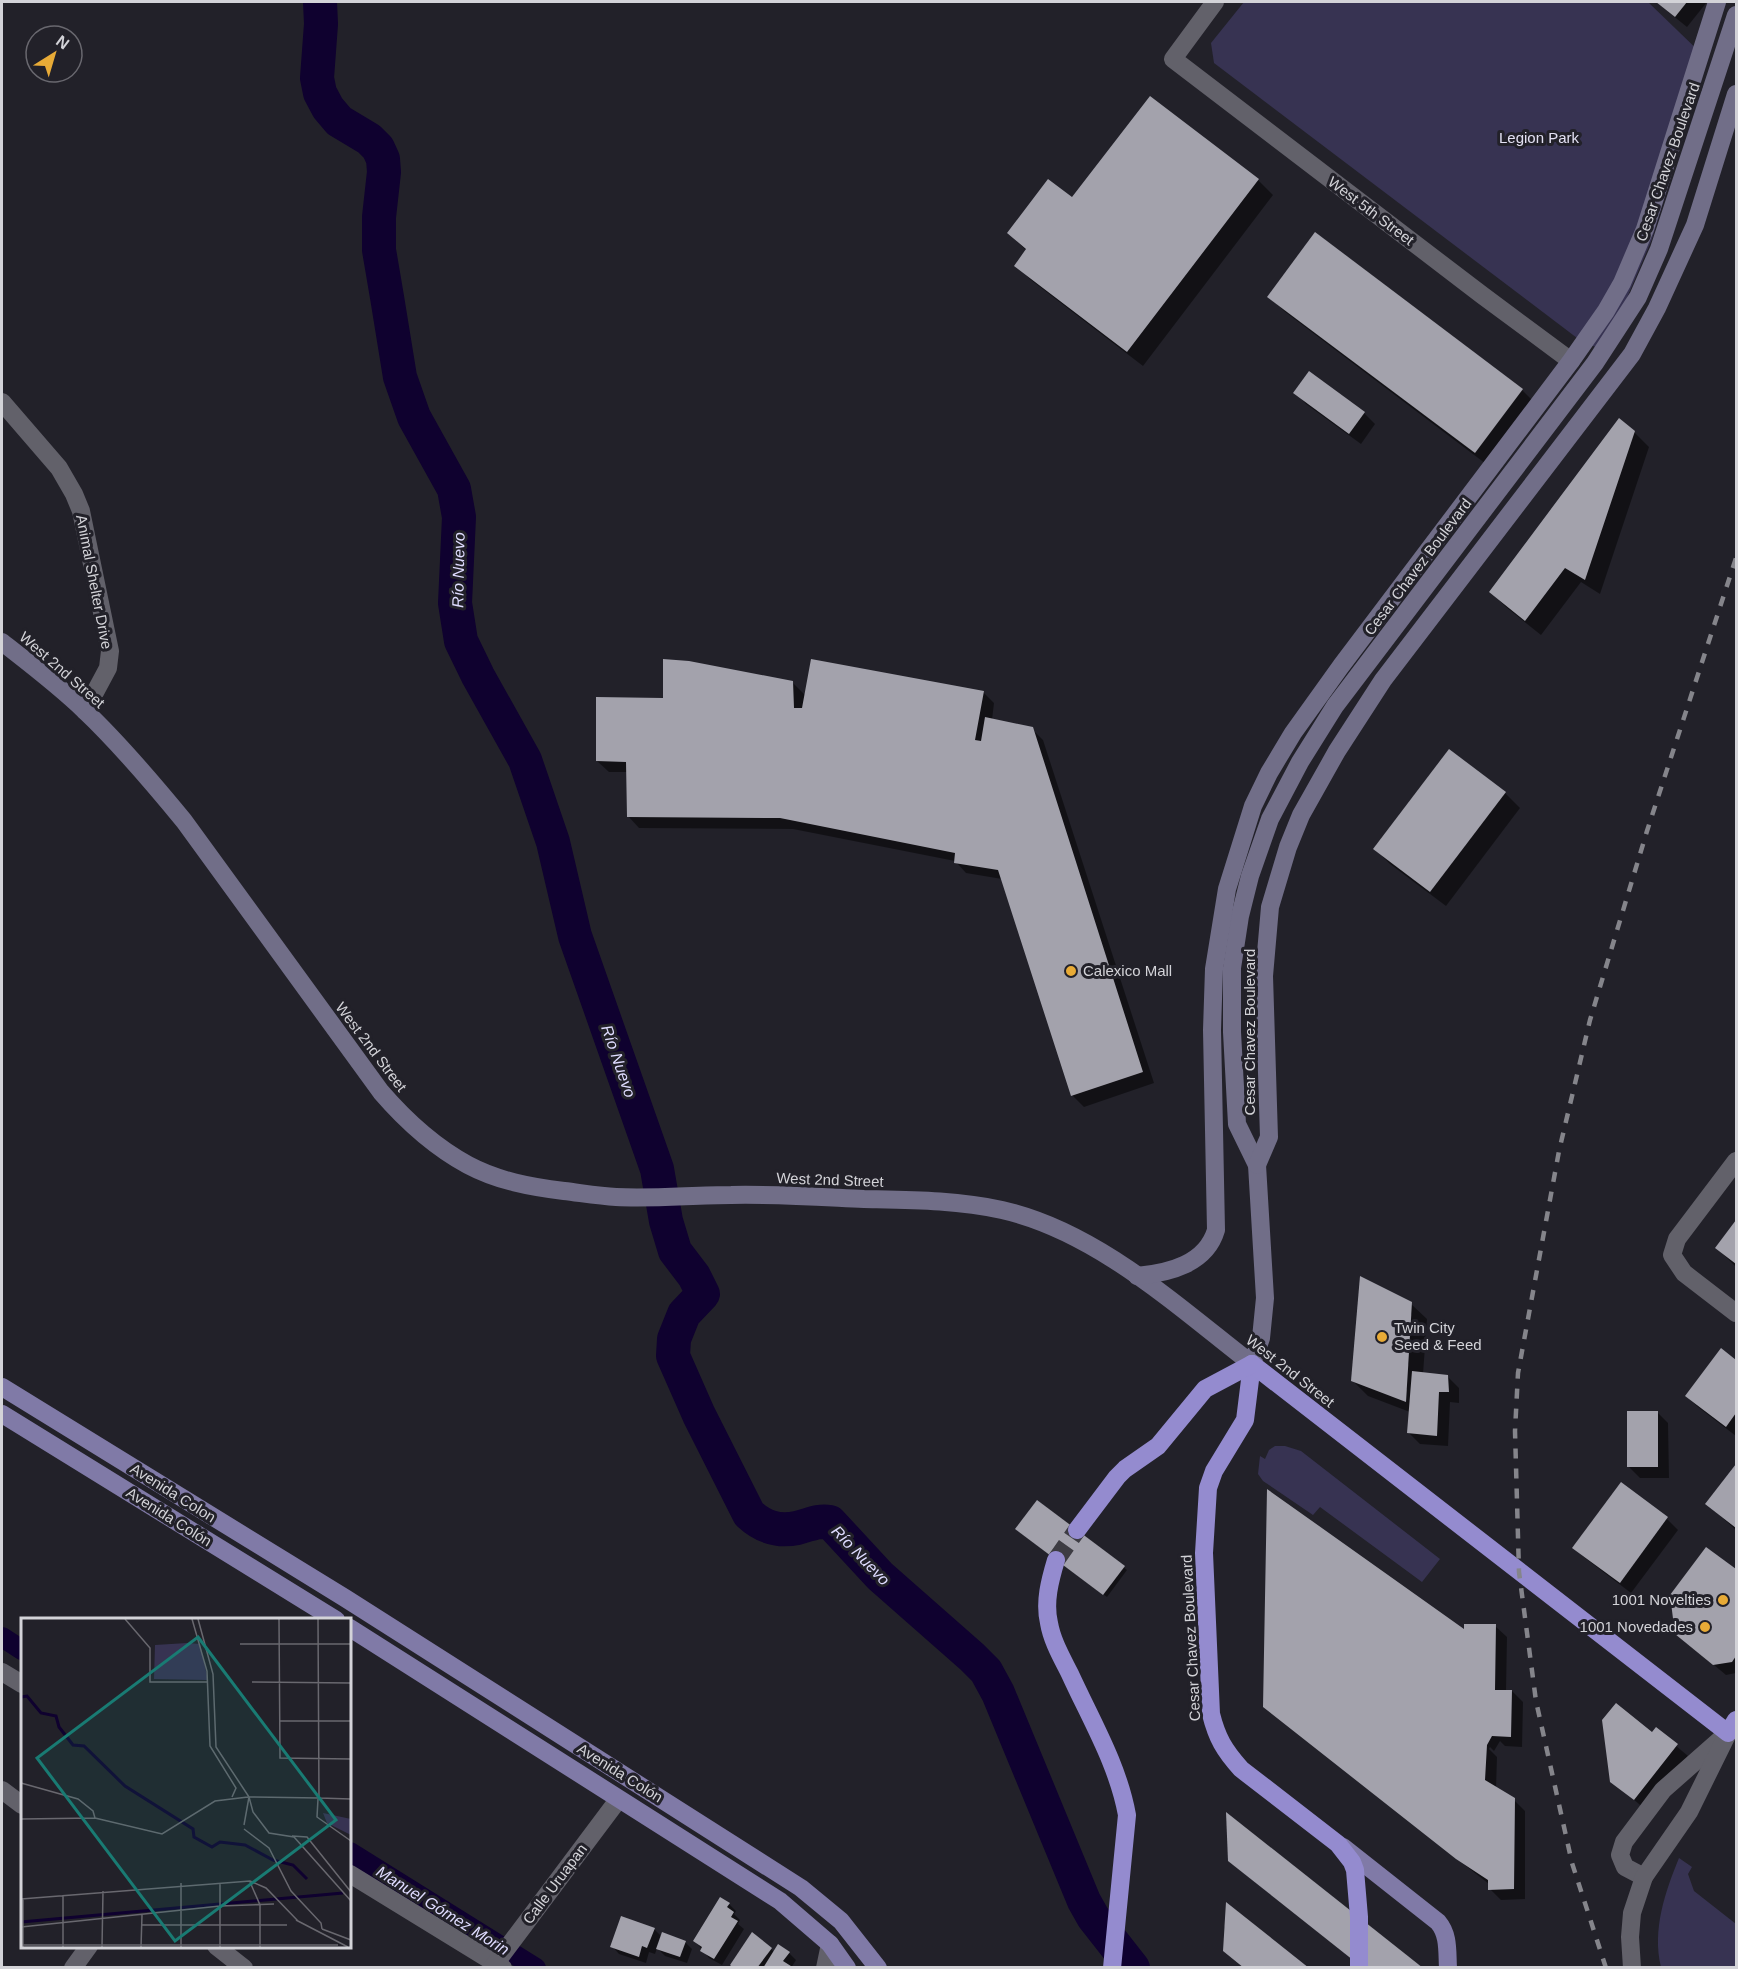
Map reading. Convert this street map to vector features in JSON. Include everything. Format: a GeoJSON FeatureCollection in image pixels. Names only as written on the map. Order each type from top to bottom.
{"type":"FeatureCollection","features":[{"type":"Feature","properties":{"kind":"highway"},"geometry":{"type":"LineString","coordinates":[[1077,1530],[1117,1477],[1158,1446],[1205,1389],[1252,1364]]}},
{"type":"Feature","properties":{"kind":"highway","name":"West 2nd Street"},"geometry":{"type":"LineString","coordinates":[[1252,1364],[1734,1731]]}},
{"type":"Feature","properties":{"kind":"highway","name":"Cesar Chavez Boulevard"},"geometry":{"type":"LineString","coordinates":[[1252,1364],[1245,1420],[1214,1471],[1208,1488],[1203,1553],[1211,1714],[1217,1737],[1241,1769],[1338,1844],[1352,1862],[1355,1870],[1359,1917],[1359,1968]]}},
{"type":"Feature","properties":{"kind":"highway"},"geometry":{"type":"LineString","coordinates":[[1056,1560],[1047,1602],[1049,1623],[1057,1647],[1113,1767],[1124,1795],[1127,1815],[1112,1968]]}},
{"type":"Feature","properties":{"kind":"main road"},"geometry":{"type":"LineString","coordinates":[[1137,1276],[1157,1274],[1192,1261],[1206,1250],[1216,1230],[1212,1030],[1214,969],[1227,888],[1253,806],[1269,773],[1293,733],[1571,361],[1616,292],[1645,229],[1717,2]]}},
{"type":"Feature","properties":{"kind":"main road","name":"Cesar Chavez Boulevard"},"geometry":{"type":"LineString","coordinates":[[1252,1364],[1261,1338],[1265,1299],[1257,1165],[1237,1124],[1232,1032],[1232,968],[1240,916],[1250,876],[1270,819],[1300,762],[1335,706],[1595,363],[1638,297],[1659,249],[1737,15]]}},
{"type":"Feature","properties":{"kind":"main road","name":"Cesar Chavez Boulevard"},"geometry":{"type":"LineString","coordinates":[[1257,1165],[1269,1137],[1264,976],[1270,907],[1288,847],[1301,815],[1337,751],[1383,681],[1632,354],[1668,287],[1695,225],[1737,94]]}},
{"type":"Feature","properties":{"kind":"main road","name":"West 2nd Street"},"geometry":{"type":"LineString","coordinates":[[2,642],[44,674],[85,711],[153,783],[184,820],[381,1092],[406,1121],[432,1142],[469,1165],[510,1182],[542,1189],[617,1197],[747,1195],[891,1200],[977,1205],[1012,1212],[1058,1228],[1087,1243],[1137,1276],[1252,1364]]}},
{"type":"Feature","properties":{"kind":"main road","name":"Avenida Colon"},"geometry":{"type":"LineString","coordinates":[[2,1387],[345,1598]]}},
{"type":"Feature","properties":{"kind":"main road","name":"Avenida Colón"},"geometry":{"type":"LineString","coordinates":[[2,1414],[330,1618]]}},
{"type":"Feature","properties":{"kind":"main road","name":"Avenida Colón"},"geometry":{"type":"LineString","coordinates":[[345,1598],[801,1888],[841,1921],[878,1968]]}},
{"type":"Feature","properties":{"kind":"main road","name":"Avenida Colón"},"geometry":{"type":"LineString","coordinates":[[351,1629],[780,1901],[830,1944],[847,1968]]}},
{"type":"Feature","properties":{"kind":"main road"},"geometry":{"type":"LineString","coordinates":[[1338,1844],[1438,1922],[1447,1937],[1448,1968]]}},
{"type":"Feature","properties":{"kind":"street","name":"West 5th Street"},"geometry":{"type":"LineString","coordinates":[[1215,2],[1173,59],[1571,361]]}},
{"type":"Feature","properties":{"kind":"street","name":"Animal Shelter Drive"},"geometry":{"type":"LineString","coordinates":[[2,402],[59,468],[81,511],[110,651],[108,668],[85,711]]}},
{"type":"Feature","properties":{"kind":"street"},"geometry":{"type":"LineString","coordinates":[[1737,1161],[1677,1239],[1672,1255],[1684,1273],[1737,1313]]}},
{"type":"Feature","properties":{"kind":"street"},"geometry":{"type":"LineString","coordinates":[[333,1618],[345,1598]]}},
{"type":"Feature","properties":{"kind":"street"},"geometry":{"type":"LineString","coordinates":[[2,1672],[21,1683]]}},
{"type":"Feature","properties":{"kind":"street"},"geometry":{"type":"LineString","coordinates":[[1644,1877],[1626,1866],[1620,1855],[1624,1842],[1663,1790],[1734,1731]]}},
{"type":"Feature","properties":{"kind":"street"},"geometry":{"type":"LineString","coordinates":[[1632,1968],[1630,1937],[1632,1913],[1644,1877],[1689,1812],[1734,1731]]}},
{"type":"Feature","properties":{"kind":"street"},"geometry":{"type":"LineString","coordinates":[[2,1790],[21,1804]]}},
{"type":"Feature","properties":{"kind":"street","name":"Calle Uruapan"},"geometry":{"type":"LineString","coordinates":[[497,1966],[618,1800]]}},
{"type":"Feature","properties":{"kind":"street"},"geometry":{"type":"LineString","coordinates":[[351,1875],[497,1966]]}},
{"type":"Feature","properties":{"kind":"street"},"geometry":{"type":"LineString","coordinates":[[825,1968],[830,1944]]}},
{"type":"Feature","properties":{"kind":"street"},"geometry":{"type":"LineString","coordinates":[[74,1968],[88,1948]]}},
{"type":"Feature","properties":{"kind":"street"},"geometry":{"type":"LineString","coordinates":[[217,1948],[244,1968]]}},
{"type":"Feature","properties":{"kind":"green space","name":"Legion Park"},"geometry":{"type":"Polygon","coordinates":[[[1244,2],[1648,2],[1707,59],[1652,239],[1617,321],[1598,348],[1581,341],[1214,63],[1211,43],[1244,2]]]}},
{"type":"Feature","properties":{"kind":"green space"},"geometry":{"type":"Polygon","coordinates":[[[1275,1446],[1285,1446],[1301,1451],[1440,1559],[1422,1582],[1320,1507],[1313,1515],[1263,1481],[1258,1474],[1260,1456],[1265,1459],[1269,1450],[1275,1446]]]}},
{"type":"Feature","properties":{"kind":"green space"},"geometry":{"type":"Polygon","coordinates":[[[1679,1858],[1692,1867],[1688,1874],[1694,1891],[1736,1924],[1736,1967],[1661,1967],[1658,1939],[1661,1911],[1679,1858]]]}},
{"type":"Feature","properties":{"kind":"building"},"geometry":{"type":"Polygon","coordinates":[[[1656,2],[1687,2],[1675,17],[1656,2]]]}},
{"type":"Feature","properties":{"kind":"building"},"geometry":{"type":"Polygon","coordinates":[[[1150,96],[1259,179],[1127,352],[1014,266],[1026,249],[1007,233],[1048,179],[1072,197],[1150,96]]]}},
{"type":"Feature","properties":{"kind":"building"},"geometry":{"type":"Polygon","coordinates":[[[1315,232],[1523,389],[1475,453],[1267,297],[1315,232]]]}},
{"type":"Feature","properties":{"kind":"building"},"geometry":{"type":"Polygon","coordinates":[[[1309,371],[1365,412],[1349,434],[1293,393],[1309,371]]]}},
{"type":"Feature","properties":{"kind":"building"},"geometry":{"type":"Polygon","coordinates":[[[1619,418],[1635,431],[1585,580],[1565,568],[1525,621],[1489,592],[1619,418]]]}},
{"type":"Feature","properties":{"kind":"building","name":"Calexico Mall"},"geometry":{"type":"Polygon","coordinates":[[[663,659],[689,661],[793,681],[794,708],[802,708],[811,659],[984,691],[975,740],[981,741],[985,717],[1033,727],[1143,1072],[1071,1096],[998,870],[954,863],[955,853],[780,818],[627,817],[626,762],[596,761],[596,697],[663,698],[663,659]]]}},
{"type":"Feature","properties":{"kind":"building"},"geometry":{"type":"Polygon","coordinates":[[[1449,749],[1506,792],[1430,892],[1373,849],[1449,749]]]}},
{"type":"Feature","properties":{"kind":"building"},"geometry":{"type":"Polygon","coordinates":[[[1736,1220],[1736,1264],[1715,1248],[1736,1220]]]}},
{"type":"Feature","properties":{"kind":"building","name":"Twin City Seed & Feed"},"geometry":{"type":"Polygon","coordinates":[[[1360,1276],[1412,1302],[1406,1402],[1351,1381],[1360,1276]]]}},
{"type":"Feature","properties":{"kind":"building"},"geometry":{"type":"Polygon","coordinates":[[[1721,1348],[1736,1360],[1736,1413],[1726,1427],[1685,1396],[1721,1348]]]}},
{"type":"Feature","properties":{"kind":"building"},"geometry":{"type":"Polygon","coordinates":[[[1412,1371],[1448,1375],[1449,1392],[1439,1392],[1437,1436],[1407,1433],[1412,1371]]]}},
{"type":"Feature","properties":{"kind":"building"},"geometry":{"type":"Polygon","coordinates":[[[1627,1411],[1658,1411],[1658,1467],[1627,1467],[1627,1411]]]}},
{"type":"Feature","properties":{"kind":"building"},"geometry":{"type":"Polygon","coordinates":[[[1736,1464],[1736,1528],[1705,1504],[1736,1464]]]}},
{"type":"Feature","properties":{"kind":"building"},"geometry":{"type":"Polygon","coordinates":[[[1621,1482],[1668,1517],[1620,1583],[1572,1548],[1621,1482]]]}},
{"type":"Feature","properties":{"kind":"building"},"geometry":{"type":"Polygon","coordinates":[[[1267,1489],[1464,1629],[1464,1624],[1496,1624],[1495,1690],[1512,1690],[1511,1737],[1492,1736],[1487,1745],[1485,1780],[1515,1798],[1514,1889],[1488,1890],[1488,1880],[1456,1859],[1263,1707],[1267,1489]]]}},
{"type":"Feature","properties":{"kind":"building"},"geometry":{"type":"Polygon","coordinates":[[[1037,1500],[1125,1566],[1103,1595],[1015,1529],[1037,1500]]]}},
{"type":"Feature","properties":{"kind":"building","name":"1001 Novedades"},"geometry":{"type":"Polygon","coordinates":[[[1706,1547],[1736,1569],[1736,1656],[1732,1662],[1713,1665],[1675,1634],[1670,1595],[1706,1547]]]}},
{"type":"Feature","properties":{"kind":"building"},"geometry":{"type":"Polygon","coordinates":[[[1616,1703],[1652,1732],[1656,1727],[1678,1744],[1634,1800],[1610,1782],[1602,1720],[1616,1703]]]}},
{"type":"Feature","properties":{"kind":"building"},"geometry":{"type":"Polygon","coordinates":[[[1226,1812],[1423,1968],[1363,1968],[1228,1861],[1226,1812]]]}},
{"type":"Feature","properties":{"kind":"building"},"geometry":{"type":"Polygon","coordinates":[[[720,1897],[730,1903],[727,1907],[734,1912],[731,1917],[738,1921],[714,1959],[700,1951],[702,1947],[693,1941],[720,1897]]]}},
{"type":"Feature","properties":{"kind":"building"},"geometry":{"type":"Polygon","coordinates":[[[1226,1902],[1309,1968],[1244,1968],[1223,1951],[1226,1902]]]}},
{"type":"Feature","properties":{"kind":"building"},"geometry":{"type":"Polygon","coordinates":[[[621,1916],[655,1928],[647,1948],[642,1946],[639,1957],[610,1947],[621,1916]]]}},
{"type":"Feature","properties":{"kind":"building"},"geometry":{"type":"Polygon","coordinates":[[[662,1932],[686,1941],[680,1957],[656,1949],[662,1932]]]}},
{"type":"Feature","properties":{"kind":"building"},"geometry":{"type":"Polygon","coordinates":[[[752,1932],[772,1948],[757,1968],[733,1968],[730,1965],[752,1932]]]}},
{"type":"Feature","properties":{"kind":"building"},"geometry":{"type":"Polygon","coordinates":[[[778,1944],[790,1952],[783,1961],[794,1968],[763,1968],[778,1944]]]}},
{"type":"Feature","properties":{"kind":"waterway","name":"Río Nuevo"},"geometry":{"type":"LineString","coordinates":[[320,2],[321,24],[317,78],[320,93],[328,108],[339,121],[369,139],[378,148],[383,159],[379,250],[400,377],[414,417],[454,489],[459,517],[455,603],[461,641],[525,760],[553,842],[575,936],[657,1169],[666,1221],[675,1251],[694,1276],[703,1294],[684,1314],[674,1339],[673,1356],[699,1415],[749,1514],[765,1525],[777,1529],[830,1522],[880,1576],[986,1671],[998,1693],[1084,1901],[1093,1917],[1133,1968]]}},
{"type":"Feature","properties":{"kind":"waterway","name":"Manuel Gómez Morin"},"geometry":{"type":"LineString","coordinates":[[2,1637],[21,1649]]}},
{"type":"Feature","properties":{"kind":"waterway","name":"Manuel Gómez Morin"},"geometry":{"type":"LineString","coordinates":[[351,1853],[536,1968]]}},
{"type":"Feature","properties":{"kind":"tunnel"},"geometry":{"type":"LineString","coordinates":[[1056,1560],[1077,1530]]}},
{"type":"Feature","properties":{"kind":"railway"},"geometry":{"type":"LineString","coordinates":[[1606,1968],[1572,1863],[1536,1701],[1519,1572],[1515,1431],[1518,1373],[1559,1151],[1590,1020],[1647,831],[1736,558]]}},
{"type":"Feature","properties":{"kind":"place","name":"Calexico Mall"},"geometry":{"type":"Point","coordinates":[1071,971]}},
{"type":"Feature","properties":{"kind":"place","name":"Twin City Seed & Feed"},"geometry":{"type":"Point","coordinates":[1382,1337]}},
{"type":"Feature","properties":{"kind":"place","name":"1001 Novelties"},"geometry":{"type":"Point","coordinates":[1723,1600]}},
{"type":"Feature","properties":{"kind":"place","name":"1001 Novedades"},"geometry":{"type":"Point","coordinates":[1705,1627]}}]}
